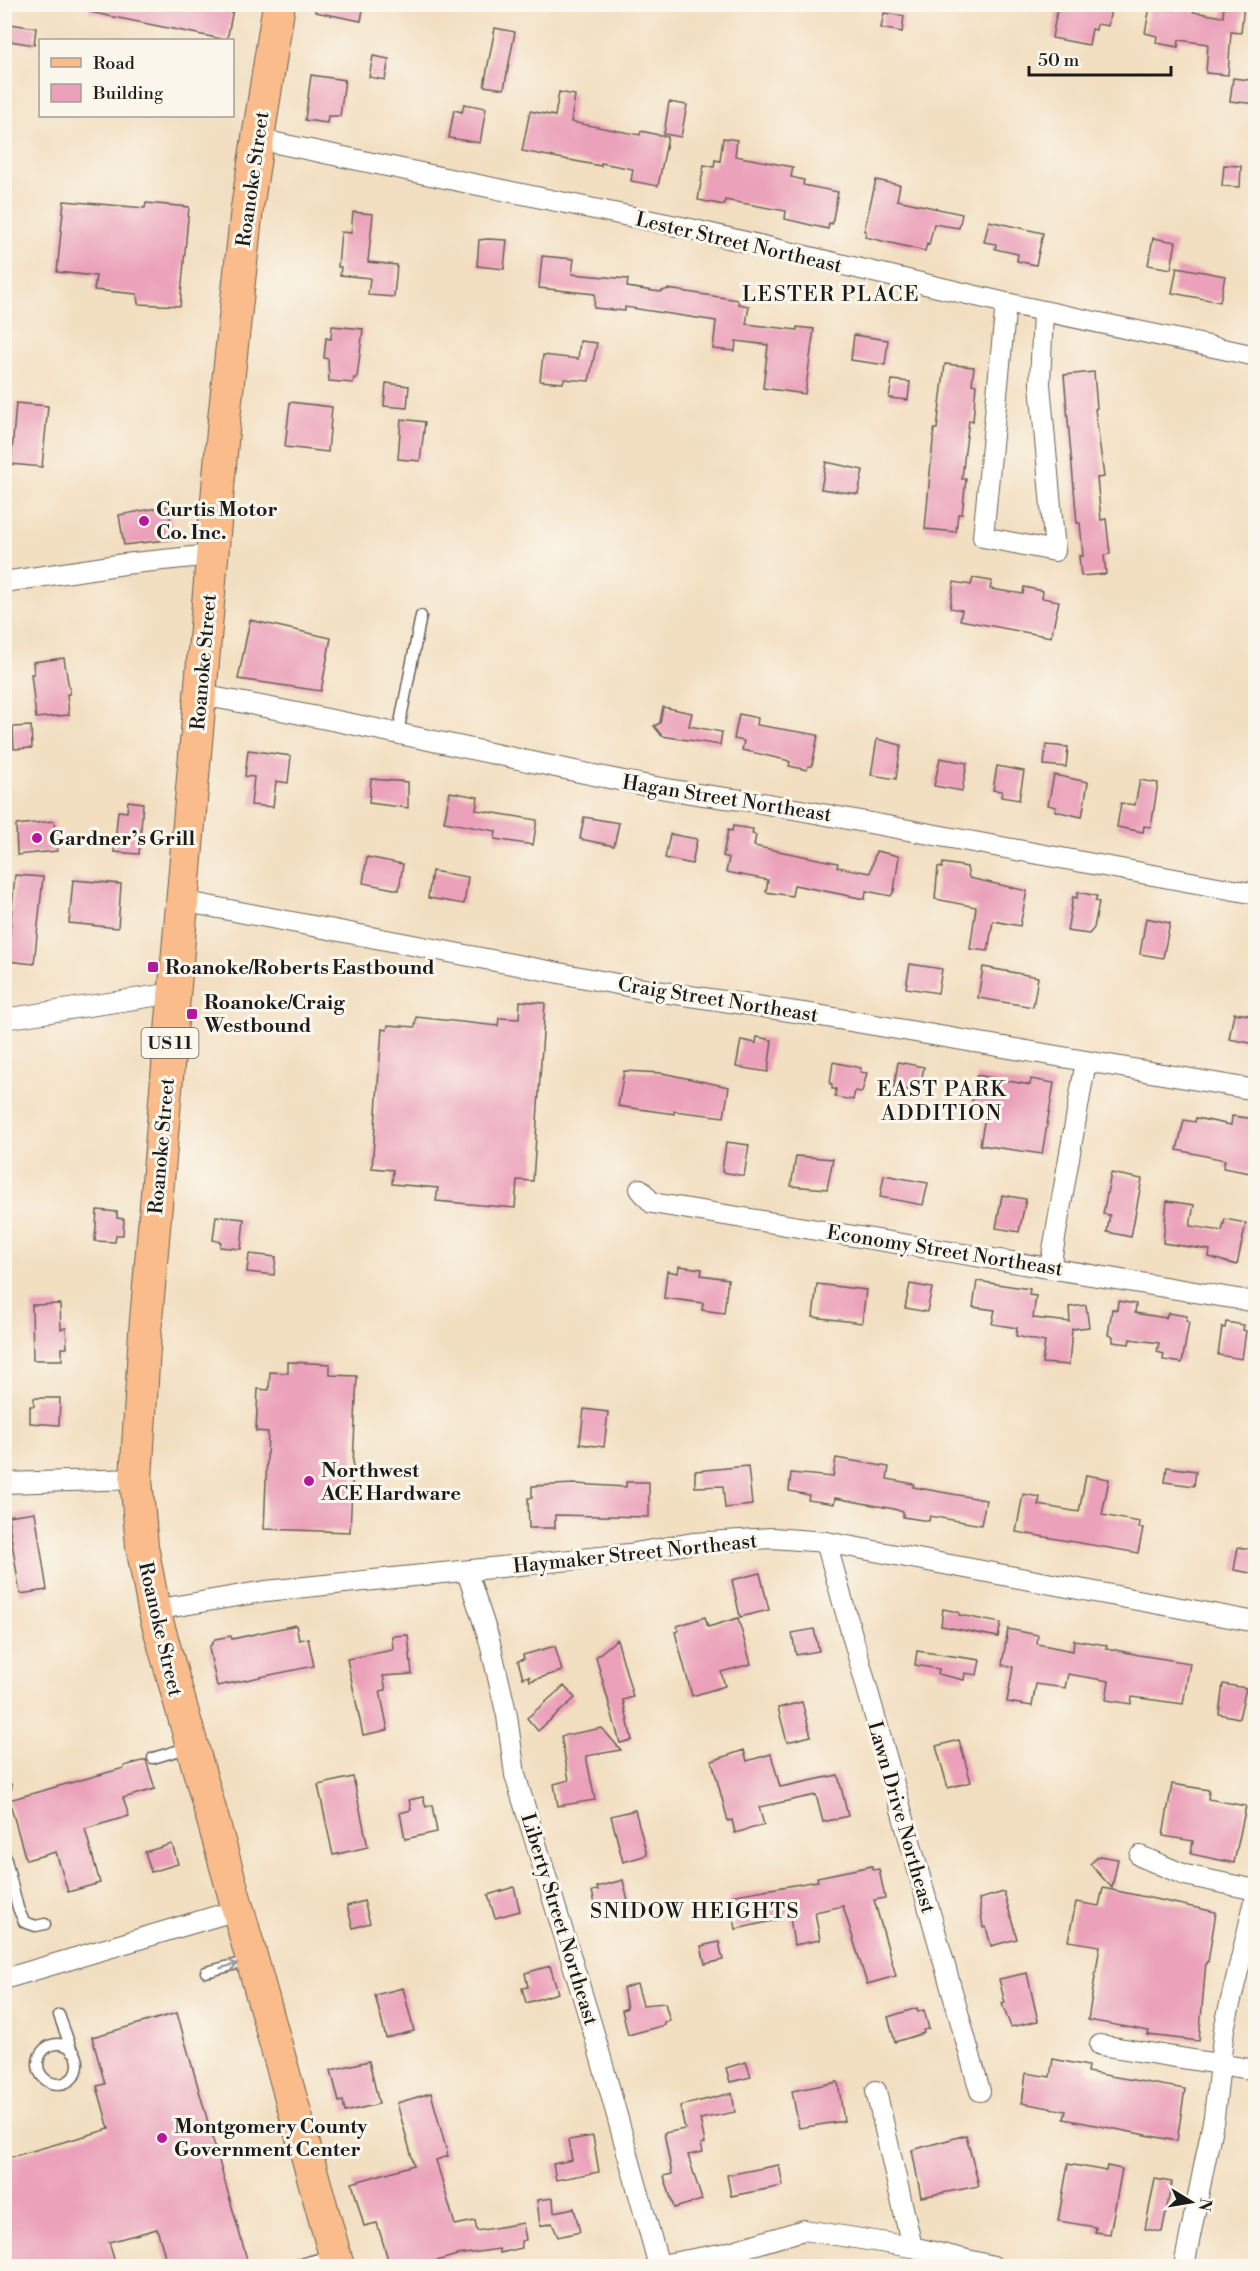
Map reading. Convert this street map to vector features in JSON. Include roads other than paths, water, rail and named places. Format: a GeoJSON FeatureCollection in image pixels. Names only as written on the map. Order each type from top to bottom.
{"type":"FeatureCollection","features":[{"type":"Feature","properties":{"kind":"main road","name":"Roanoke Street"},"geometry":{"type":"LineString","coordinates":[[279,4],[239,272],[212,555],[145,1332],[136,1479],[142,1546],[154,1610],[337,2260]]}},
{"type":"Feature","properties":{"kind":"street","name":"Lester Street Northeast"},"geometry":{"type":"LineString","coordinates":[[257,140],[686,228],[1006,303],[1256,356]]}},
{"type":"Feature","properties":{"kind":"street"},"geometry":{"type":"LineString","coordinates":[[1006,303],[983,537],[1054,551],[1040,384],[1043,311]]}},
{"type":"Feature","properties":{"kind":"street"},"geometry":{"type":"LineString","coordinates":[[4,582],[124,564],[212,555]]}},
{"type":"Feature","properties":{"kind":"street","name":"Hagan Street Northeast"},"geometry":{"type":"LineString","coordinates":[[200,695],[288,710],[645,786],[763,803],[1256,894]]}},
{"type":"Feature","properties":{"kind":"street","name":"Craig Street Northeast"},"geometry":{"type":"LineString","coordinates":[[182,901],[643,988],[1256,1090]]}},
{"type":"Feature","properties":{"kind":"street"},"geometry":{"type":"LineString","coordinates":[[4,1019],[174,993]]}},
{"type":"Feature","properties":{"kind":"street"},"geometry":{"type":"LineString","coordinates":[[1050,1267],[1086,1061]]}},
{"type":"Feature","properties":{"kind":"street","name":"Economy Street Northeast"},"geometry":{"type":"LineString","coordinates":[[640,1189],[652,1203],[1256,1302]]}},
{"type":"Feature","properties":{"kind":"street"},"geometry":{"type":"LineString","coordinates":[[4,1483],[136,1479]]}},
{"type":"Feature","properties":{"kind":"street","name":"Haymaker Street Northeast"},"geometry":{"type":"LineString","coordinates":[[154,1610],[266,1591],[629,1554],[693,1543],[772,1538],[826,1542],[1256,1622]]}},
{"type":"Feature","properties":{"kind":"street","name":"Lawn Drive Northeast"},"geometry":{"type":"LineString","coordinates":[[826,1542],[980,2091]]}},
{"type":"Feature","properties":{"kind":"street","name":"Liberty Street Northeast"},"geometry":{"type":"LineString","coordinates":[[467,1572],[499,1683],[515,1775],[593,2030],[657,2266]]}},
{"type":"Feature","properties":{"kind":"street"},"geometry":{"type":"LineString","coordinates":[[1140,1856],[1185,1875],[1256,1890]]}},
{"type":"Feature","properties":{"kind":"street"},"geometry":{"type":"LineString","coordinates":[[1184,2266],[1213,2127],[1224,2029],[1256,1896]]}},
{"type":"Feature","properties":{"kind":"street"},"geometry":{"type":"LineString","coordinates":[[4,1979],[237,1910]]}},
{"type":"Feature","properties":{"kind":"street"},"geometry":{"type":"LineString","coordinates":[[1100,2045],[1256,2070]]}},
{"type":"Feature","properties":{"kind":"street"},"geometry":{"type":"LineString","coordinates":[[876,2091],[912,2247]]}},
{"type":"Feature","properties":{"kind":"street"},"geometry":{"type":"LineString","coordinates":[[657,2266],[726,2253],[804,2230],[912,2247],[949,2262],[993,2266]]}},
{"type":"Feature","properties":{"kind":"lane"},"geometry":{"type":"LineString","coordinates":[[398,733],[421,616]]}},
{"type":"Feature","properties":{"kind":"lane"},"geometry":{"type":"LineString","coordinates":[[153,1758],[191,1747]]}},
{"type":"Feature","properties":{"kind":"lane"},"geometry":{"type":"LineString","coordinates":[[4,1852],[18,1908],[24,1922],[36,1926],[45,1924]]}},
{"type":"Feature","properties":{"kind":"lane"},"geometry":{"type":"LineString","coordinates":[[206,1972],[251,1960]]}},
{"type":"Feature","properties":{"kind":"lane"},"geometry":{"type":"LineString","coordinates":[[59,2015],[72,2050],[76,2057],[76,2073],[64,2083],[48,2082],[38,2069],[39,2060],[56,2035],[59,2015]]}},
{"type":"Feature","properties":{"kind":"lane"},"geometry":{"type":"LineString","coordinates":[[47,2048],[60,2044],[72,2050]]}},
{"type":"Feature","properties":{"kind":"lane"},"geometry":{"type":"LineString","coordinates":[[293,2266],[337,2260]]}},
{"type":"Feature","properties":{"kind":"place","name":"Curtis Motor Co. Inc."},"geometry":{"type":"Point","coordinates":[144,521]}},
{"type":"Feature","properties":{"kind":"place","name":"Gardner’s Grill"},"geometry":{"type":"Point","coordinates":[37,838]}},
{"type":"Feature","properties":{"kind":"place","name":"Roanoke/Roberts Eastbound"},"geometry":{"type":"Point","coordinates":[153,967]}},
{"type":"Feature","properties":{"kind":"place","name":"Roanoke/Craig Westbound"},"geometry":{"type":"Point","coordinates":[192,1014]}},
{"type":"Feature","properties":{"kind":"place","name":"Northwest ACE Hardware"},"geometry":{"type":"Point","coordinates":[309,1481]}},
{"type":"Feature","properties":{"kind":"place","name":"Montgomery County Government Center"},"geometry":{"type":"Point","coordinates":[162,2138]}},
{"type":"Feature","properties":{"kind":"district","name":"LESTER PLACE"},"geometry":{"type":"Point","coordinates":[831,294]}},
{"type":"Feature","properties":{"kind":"district","name":"EAST PARK ADDITION"},"geometry":{"type":"Point","coordinates":[942,1101]}},
{"type":"Feature","properties":{"kind":"district","name":"SNIDOW HEIGHTS"},"geometry":{"type":"Point","coordinates":[695,1911]}}]}
